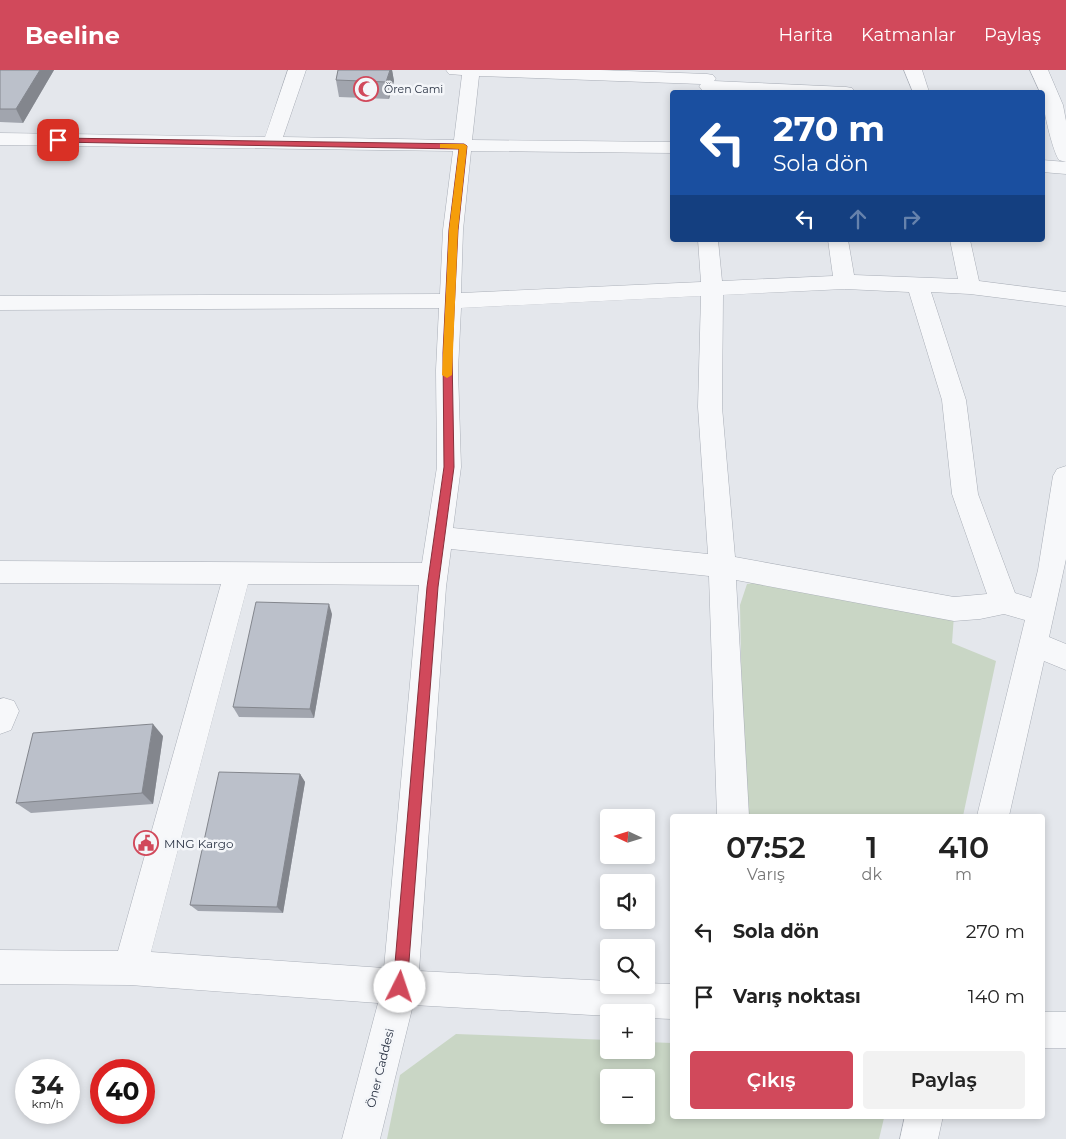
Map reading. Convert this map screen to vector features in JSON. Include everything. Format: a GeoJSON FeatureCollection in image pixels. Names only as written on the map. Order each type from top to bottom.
{"type":"FeatureCollection","features":[{"type":"Feature","properties":{"kind":"street"},"geometry":{"type":"LineString","coordinates":[[272,144],[297,70]]}},
{"type":"Feature","properties":{"kind":"street"},"geometry":{"type":"LineString","coordinates":[[455,70],[816,87],[834,90]]}},
{"type":"Feature","properties":{"kind":"street","name":"Öner Caddesi"},"geometry":{"type":"LineString","coordinates":[[361,1139],[400,987],[434,574],[449,467],[447,370],[450,301],[454,230],[471,70]]}},
{"type":"Feature","properties":{"kind":"street"},"geometry":{"type":"LineString","coordinates":[[914,70],[920,90]]}},
{"type":"Feature","properties":{"kind":"street"},"geometry":{"type":"LineString","coordinates":[[1039,70],[1044,90]]}},
{"type":"Feature","properties":{"kind":"street"},"geometry":{"type":"LineString","coordinates":[[1048,105],[1066,156]]}},
{"type":"Feature","properties":{"kind":"street"},"geometry":{"type":"LineString","coordinates":[[0,139],[670,148]]}},
{"type":"Feature","properties":{"kind":"street"},"geometry":{"type":"LineString","coordinates":[[1045,166],[1066,168]]}},
{"type":"Feature","properties":{"kind":"street"},"geometry":{"type":"LineString","coordinates":[[708,242],[712,288],[710,407],[722,566],[732,814]]}},
{"type":"Feature","properties":{"kind":"street"},"geometry":{"type":"LineString","coordinates":[[838,242],[844,282]]}},
{"type":"Feature","properties":{"kind":"street"},"geometry":{"type":"LineString","coordinates":[[960,242],[970,287]]}},
{"type":"Feature","properties":{"kind":"street"},"geometry":{"type":"LineString","coordinates":[[0,303],[450,301],[844,282],[970,287],[1066,299]]}},
{"type":"Feature","properties":{"kind":"street"},"geometry":{"type":"LineString","coordinates":[[918,285],[954,400],[965,494],[1004,602]]}},
{"type":"Feature","properties":{"kind":"street"},"geometry":{"type":"LineString","coordinates":[[993,814],[1051,570],[1066,476]]}},
{"type":"Feature","properties":{"kind":"street"},"geometry":{"type":"LineString","coordinates":[[439,537],[722,566],[954,608],[980,607],[1004,602],[1041,613]]}},
{"type":"Feature","properties":{"kind":"street"},"geometry":{"type":"LineString","coordinates":[[0,572],[434,574]]}},
{"type":"Feature","properties":{"kind":"street"},"geometry":{"type":"LineString","coordinates":[[130,968],[238,573]]}},
{"type":"Feature","properties":{"kind":"street"},"geometry":{"type":"LineString","coordinates":[[1034,644],[1066,657]]}},
{"type":"Feature","properties":{"kind":"street"},"geometry":{"type":"LineString","coordinates":[[0,966],[130,968],[400,987],[670,1002]]}},
{"type":"Feature","properties":{"kind":"street"},"geometry":{"type":"LineString","coordinates":[[1045,1030],[1066,1030]]}},
{"type":"Feature","properties":{"kind":"street"},"geometry":{"type":"LineString","coordinates":[[919,1139],[923,1119]]}},
{"type":"Feature","properties":{"kind":"green space"},"geometry":{"type":"Polygon","coordinates":[[[765,581],[954,615],[952,643],[996,661],[963,814],[744,814],[740,605],[747,584],[765,581]]]}},
{"type":"Feature","properties":{"kind":"green space"},"geometry":{"type":"Polygon","coordinates":[[[456,1034],[600,1040],[600,1059],[655,1059],[655,1042],[670,1043],[670,1119],[884,1119],[879,1139],[387,1139],[400,1075],[456,1034]]]}},
{"type":"Feature","properties":{"kind":"building"},"geometry":{"type":"Polygon","coordinates":[[[0,70],[40,70],[16,109],[0,109],[0,70]]]}},
{"type":"Feature","properties":{"kind":"building"},"geometry":{"type":"Polygon","coordinates":[[[338,70],[390,70],[386,82],[336,80],[338,70]]]}},
{"type":"Feature","properties":{"kind":"building"},"geometry":{"type":"Polygon","coordinates":[[[256,602],[329,604],[310,709],[233,707],[256,602]]]}},
{"type":"Feature","properties":{"kind":"building"},"geometry":{"type":"Polygon","coordinates":[[[153,724],[142,793],[16,803],[33,733],[153,724]]]}},
{"type":"Feature","properties":{"kind":"building"},"geometry":{"type":"Polygon","coordinates":[[[219,772],[300,774],[277,907],[190,905],[219,772]]]}},
{"type":"Feature","properties":{"kind":"slow traffic"},"geometry":{"type":"LineString","coordinates":[[443,146],[464,146],[454,230],[447,375]]}},
{"type":"Feature","properties":{"kind":"place","name":"Ören Cami"},"geometry":{"type":"Point","coordinates":[366,89]}},
{"type":"Feature","properties":{"kind":"place","name":"MNG Kargo"},"geometry":{"type":"Point","coordinates":[146,843]}},
{"type":"Feature","properties":{"kind":"route"},"geometry":{"type":"LineString","coordinates":[[58,140],[464,146],[454,230],[447,370],[449,467],[432,587],[400,987]]}}]}
